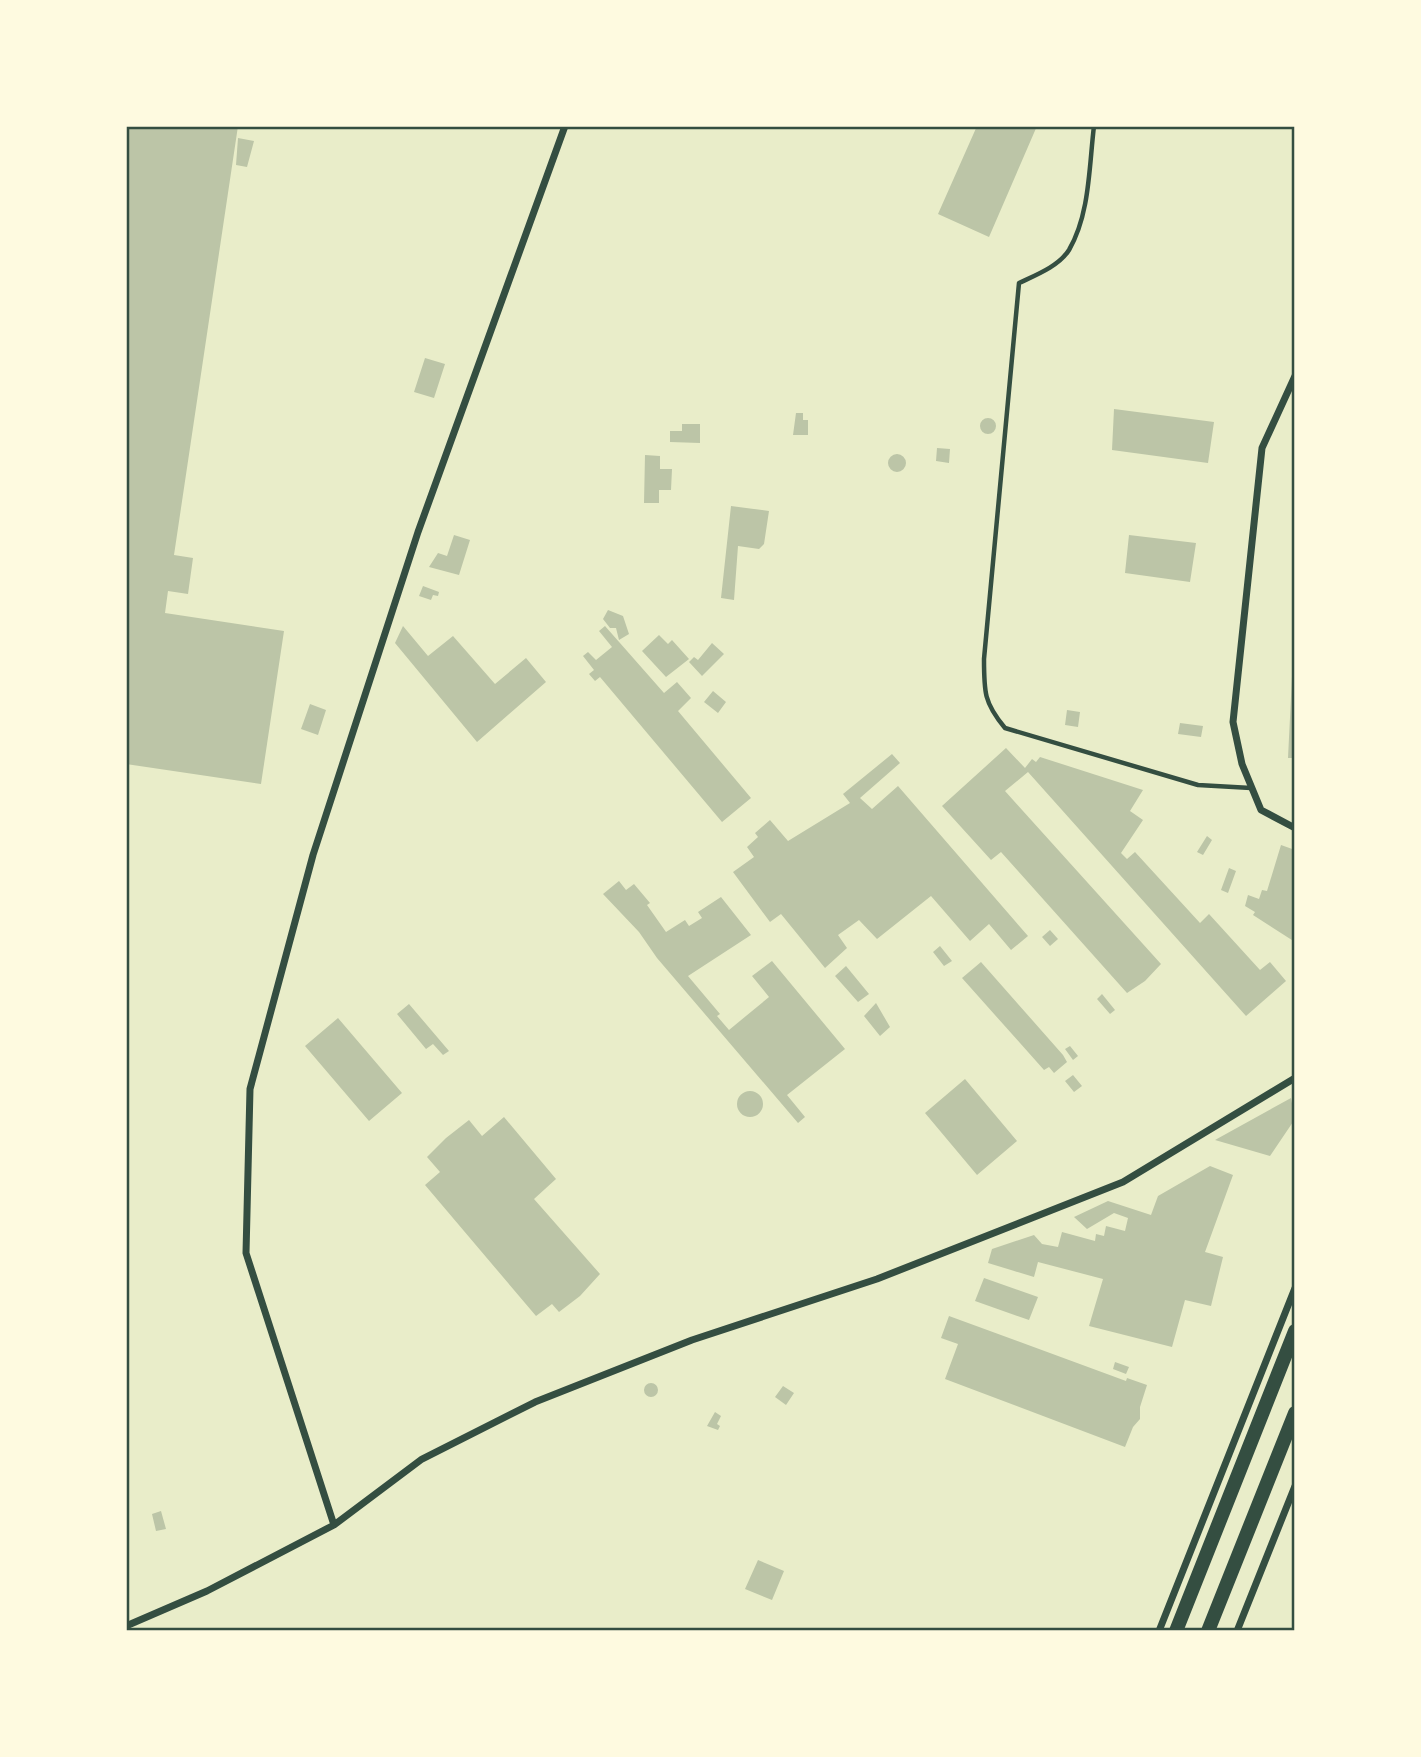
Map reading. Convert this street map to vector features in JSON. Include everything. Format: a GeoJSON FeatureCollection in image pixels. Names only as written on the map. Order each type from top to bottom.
{"type":"FeatureCollection","features":[{"type":"Feature","properties":{"kind":"highway"},"geometry":{"type":"LineString","coordinates":[[1176,1631],[1295,1331]]}},
{"type":"Feature","properties":{"kind":"highway"},"geometry":{"type":"LineString","coordinates":[[1208,1631],[1295,1413]]}},
{"type":"Feature","properties":{"kind":"street"},"geometry":{"type":"LineString","coordinates":[[334,1525],[246,1253],[250,1089],[313,855],[410,557],[565,126]]}},
{"type":"Feature","properties":{"kind":"street"},"geometry":{"type":"LineString","coordinates":[[1295,376],[1262,448],[1233,722],[1242,764],[1261,810],[1295,828]]}},
{"type":"Feature","properties":{"kind":"street"},"geometry":{"type":"LineString","coordinates":[[126,1626],[207,1591],[334,1525],[422,1459],[536,1402],[692,1340],[877,1279],[1123,1182],[1295,1078]]}},
{"type":"Feature","properties":{"kind":"street"},"geometry":{"type":"LineString","coordinates":[[1159,1631],[1295,1288]]}},
{"type":"Feature","properties":{"kind":"street"},"geometry":{"type":"LineString","coordinates":[[1237,1631],[1295,1486]]}},
{"type":"Feature","properties":{"kind":"lane"},"geometry":{"type":"LineString","coordinates":[[1094,126],[1084,213],[1068,251],[1047,269],[1019,283],[984,659],[984,686],[988,708],[1006,728],[1198,785],[1252,788]]}},
{"type":"Feature","properties":{"kind":"building"},"geometry":{"type":"Polygon","coordinates":[[[126,126],[238,126],[174,555],[193,558],[188,594],[168,591],[165,613],[284,631],[261,784],[126,764],[126,126]]]}},
{"type":"Feature","properties":{"kind":"building"},"geometry":{"type":"Polygon","coordinates":[[[977,126],[1037,126],[989,237],[938,214],[977,126]]]}},
{"type":"Feature","properties":{"kind":"building"},"geometry":{"type":"Polygon","coordinates":[[[238,138],[254,141],[247,167],[236,165],[238,138]]]}},
{"type":"Feature","properties":{"kind":"building"},"geometry":{"type":"Polygon","coordinates":[[[425,358],[445,364],[434,398],[414,392],[425,358]]]}},
{"type":"Feature","properties":{"kind":"building"},"geometry":{"type":"Polygon","coordinates":[[[1114,409],[1214,422],[1208,463],[1112,450],[1114,409]]]}},
{"type":"Feature","properties":{"kind":"building"},"geometry":{"type":"Polygon","coordinates":[[[796,413],[803,413],[803,420],[808,420],[808,435],[793,435],[796,413]]]}},
{"type":"Feature","properties":{"kind":"building"},"geometry":{"type":"Polygon","coordinates":[[[988,418],[996,426],[988,434],[980,426],[988,418]]]}},
{"type":"Feature","properties":{"kind":"building"},"geometry":{"type":"Polygon","coordinates":[[[682,424],[700,424],[700,443],[670,442],[670,431],[682,431],[682,424]]]}},
{"type":"Feature","properties":{"kind":"building"},"geometry":{"type":"Polygon","coordinates":[[[937,448],[950,449],[949,463],[936,461],[937,448]]]}},
{"type":"Feature","properties":{"kind":"building"},"geometry":{"type":"Polygon","coordinates":[[[897,454],[903,457],[906,463],[903,469],[897,472],[891,469],[888,463],[891,457],[897,454]]]}},
{"type":"Feature","properties":{"kind":"building"},"geometry":{"type":"Polygon","coordinates":[[[645,455],[660,456],[660,469],[672,469],[671,490],[659,490],[659,503],[644,503],[645,455]]]}},
{"type":"Feature","properties":{"kind":"building"},"geometry":{"type":"Polygon","coordinates":[[[731,506],[769,511],[764,544],[759,549],[738,546],[734,600],[721,598],[731,506]]]}},
{"type":"Feature","properties":{"kind":"building"},"geometry":{"type":"Polygon","coordinates":[[[454,535],[470,540],[459,575],[429,567],[438,553],[447,556],[454,535]]]}},
{"type":"Feature","properties":{"kind":"building"},"geometry":{"type":"Polygon","coordinates":[[[1129,535],[1196,543],[1190,582],[1125,573],[1129,535]]]}},
{"type":"Feature","properties":{"kind":"building"},"geometry":{"type":"Polygon","coordinates":[[[423,586],[439,592],[438,596],[433,595],[431,600],[419,596],[423,586]]]}},
{"type":"Feature","properties":{"kind":"building"},"geometry":{"type":"Polygon","coordinates":[[[608,610],[623,616],[629,634],[619,640],[616,628],[610,628],[603,619],[608,610]]]}},
{"type":"Feature","properties":{"kind":"building"},"geometry":{"type":"Polygon","coordinates":[[[403,626],[428,656],[453,636],[495,684],[526,658],[546,682],[477,742],[395,643],[403,626]]]}},
{"type":"Feature","properties":{"kind":"building"},"geometry":{"type":"Polygon","coordinates":[[[605,626],[664,693],[677,682],[691,698],[678,711],[751,798],[722,822],[600,677],[595,681],[589,674],[594,670],[583,656],[588,652],[596,660],[612,647],[599,631],[605,626]]]}},
{"type":"Feature","properties":{"kind":"building"},"geometry":{"type":"Polygon","coordinates":[[[659,635],[668,644],[672,640],[689,659],[666,677],[642,651],[659,635]]]}},
{"type":"Feature","properties":{"kind":"building"},"geometry":{"type":"Polygon","coordinates":[[[712,643],[724,654],[702,676],[689,662],[694,657],[698,660],[712,643]]]}},
{"type":"Feature","properties":{"kind":"building"},"geometry":{"type":"Polygon","coordinates":[[[1293,656],[1295,758],[1288,758],[1293,656]]]}},
{"type":"Feature","properties":{"kind":"building"},"geometry":{"type":"Polygon","coordinates":[[[713,691],[726,702],[718,713],[704,702],[713,691]]]}},
{"type":"Feature","properties":{"kind":"building"},"geometry":{"type":"Polygon","coordinates":[[[310,704],[326,710],[318,735],[301,729],[310,704]]]}},
{"type":"Feature","properties":{"kind":"building"},"geometry":{"type":"Polygon","coordinates":[[[1067,710],[1080,712],[1078,727],[1065,725],[1067,710]]]}},
{"type":"Feature","properties":{"kind":"building"},"geometry":{"type":"Polygon","coordinates":[[[1180,723],[1203,726],[1201,737],[1178,734],[1180,723]]]}},
{"type":"Feature","properties":{"kind":"building"},"geometry":{"type":"Polygon","coordinates":[[[1006,748],[1025,768],[1032,759],[1036,762],[1040,757],[1143,790],[1130,811],[1143,820],[1121,853],[1127,859],[1135,852],[1200,923],[1209,914],[1260,970],[1270,962],[1286,981],[1246,1016],[1028,772],[1005,791],[1161,964],[1145,981],[1127,993],[1001,852],[991,860],[942,806],[1006,748]]]}},
{"type":"Feature","properties":{"kind":"building"},"geometry":{"type":"Polygon","coordinates":[[[892,754],[900,763],[860,798],[872,809],[898,786],[1028,936],[1011,950],[989,924],[970,941],[931,896],[877,939],[859,920],[838,935],[847,948],[825,968],[781,914],[770,922],[733,872],[754,857],[747,847],[758,837],[755,833],[770,820],[788,841],[850,803],[843,794],[892,754]]]}},
{"type":"Feature","properties":{"kind":"building"},"geometry":{"type":"Polygon","coordinates":[[[1207,836],[1212,840],[1203,855],[1197,852],[1207,836]]]}},
{"type":"Feature","properties":{"kind":"building"},"geometry":{"type":"Polygon","coordinates":[[[1281,845],[1295,850],[1295,942],[1253,915],[1255,912],[1245,906],[1248,895],[1259,899],[1262,890],[1267,891],[1281,845]]]}},
{"type":"Feature","properties":{"kind":"building"},"geometry":{"type":"Polygon","coordinates":[[[1229,868],[1236,871],[1228,893],[1221,890],[1229,868]]]}},
{"type":"Feature","properties":{"kind":"building"},"geometry":{"type":"Polygon","coordinates":[[[619,881],[626,890],[634,884],[650,903],[647,905],[666,932],[685,920],[689,926],[702,918],[698,912],[721,897],[751,935],[688,976],[720,1014],[717,1016],[729,1030],[769,997],[752,976],[772,961],[845,1049],[787,1095],[805,1117],[798,1123],[657,958],[639,932],[603,894],[619,881]]]}},
{"type":"Feature","properties":{"kind":"building"},"geometry":{"type":"Polygon","coordinates":[[[1050,930],[1058,939],[1050,946],[1042,937],[1050,930]]]}},
{"type":"Feature","properties":{"kind":"building"},"geometry":{"type":"Polygon","coordinates":[[[940,946],[952,961],[944,966],[933,952],[940,946]]]}},
{"type":"Feature","properties":{"kind":"building"},"geometry":{"type":"Polygon","coordinates":[[[981,962],[1063,1055],[1067,1062],[1054,1073],[1049,1067],[1044,1070],[962,978],[981,962]]]}},
{"type":"Feature","properties":{"kind":"building"},"geometry":{"type":"Polygon","coordinates":[[[846,966],[869,994],[858,1002],[835,976],[846,966]]]}},
{"type":"Feature","properties":{"kind":"building"},"geometry":{"type":"Polygon","coordinates":[[[1102,994],[1115,1010],[1110,1014],[1097,999],[1102,994]]]}},
{"type":"Feature","properties":{"kind":"building"},"geometry":{"type":"Polygon","coordinates":[[[876,1003],[890,1027],[880,1036],[864,1016],[876,1003]]]}},
{"type":"Feature","properties":{"kind":"building"},"geometry":{"type":"Polygon","coordinates":[[[409,1004],[449,1051],[443,1055],[433,1044],[426,1049],[397,1014],[409,1004]]]}},
{"type":"Feature","properties":{"kind":"building"},"geometry":{"type":"Polygon","coordinates":[[[338,1018],[402,1093],[369,1121],[305,1046],[338,1018]]]}},
{"type":"Feature","properties":{"kind":"building"},"geometry":{"type":"Polygon","coordinates":[[[1070,1046],[1078,1056],[1073,1060],[1065,1049],[1070,1046]]]}},
{"type":"Feature","properties":{"kind":"building"},"geometry":{"type":"Polygon","coordinates":[[[1073,1075],[1082,1086],[1074,1092],[1065,1081],[1073,1075]]]}},
{"type":"Feature","properties":{"kind":"building"},"geometry":{"type":"Polygon","coordinates":[[[965,1079],[1017,1141],[977,1175],[925,1113],[965,1079]]]}},
{"type":"Feature","properties":{"kind":"building"},"geometry":{"type":"Polygon","coordinates":[[[750,1091],[759,1095],[763,1104],[759,1113],[750,1117],[741,1113],[737,1104],[741,1095],[750,1091]]]}},
{"type":"Feature","properties":{"kind":"building"},"geometry":{"type":"Polygon","coordinates":[[[1291,1098],[1295,1119],[1270,1156],[1215,1140],[1291,1098]]]}},
{"type":"Feature","properties":{"kind":"building"},"geometry":{"type":"Polygon","coordinates":[[[504,1117],[556,1179],[534,1199],[600,1274],[580,1296],[559,1312],[552,1304],[536,1316],[425,1185],[440,1172],[427,1157],[446,1138],[469,1120],[482,1136],[504,1117]]]}},
{"type":"Feature","properties":{"kind":"building"},"geometry":{"type":"Polygon","coordinates":[[[1210,1166],[1233,1175],[1205,1252],[1223,1257],[1211,1306],[1185,1300],[1172,1347],[1089,1326],[1103,1279],[1038,1262],[1034,1277],[988,1263],[992,1249],[1034,1235],[1042,1244],[1058,1247],[1062,1232],[1095,1241],[1096,1234],[1104,1236],[1106,1226],[1125,1231],[1128,1218],[1114,1213],[1087,1229],[1074,1217],[1108,1201],[1151,1215],[1158,1196],[1210,1166]]]}},
{"type":"Feature","properties":{"kind":"building"},"geometry":{"type":"Polygon","coordinates":[[[984,1278],[1038,1297],[1029,1320],[975,1301],[984,1278]]]}},
{"type":"Feature","properties":{"kind":"building"},"geometry":{"type":"Polygon","coordinates":[[[949,1316],[1126,1381],[1127,1378],[1147,1385],[1140,1407],[1140,1419],[1133,1427],[1125,1447],[945,1379],[958,1344],[941,1338],[949,1316]]]}},
{"type":"Feature","properties":{"kind":"building"},"geometry":{"type":"Polygon","coordinates":[[[1115,1362],[1129,1367],[1126,1374],[1113,1369],[1115,1362]]]}},
{"type":"Feature","properties":{"kind":"building"},"geometry":{"type":"Polygon","coordinates":[[[648,1383],[654,1383],[658,1390],[654,1397],[648,1397],[644,1393],[644,1387],[648,1383]]]}},
{"type":"Feature","properties":{"kind":"building"},"geometry":{"type":"Polygon","coordinates":[[[783,1386],[794,1393],[786,1405],[775,1397],[783,1386]]]}},
{"type":"Feature","properties":{"kind":"building"},"geometry":{"type":"Polygon","coordinates":[[[715,1412],[721,1416],[717,1424],[720,1426],[718,1430],[707,1426],[715,1412]]]}},
{"type":"Feature","properties":{"kind":"building"},"geometry":{"type":"Polygon","coordinates":[[[161,1511],[166,1529],[156,1531],[152,1514],[161,1511]]]}},
{"type":"Feature","properties":{"kind":"building"},"geometry":{"type":"Polygon","coordinates":[[[758,1560],[784,1571],[772,1600],[745,1589],[758,1560]]]}}]}
